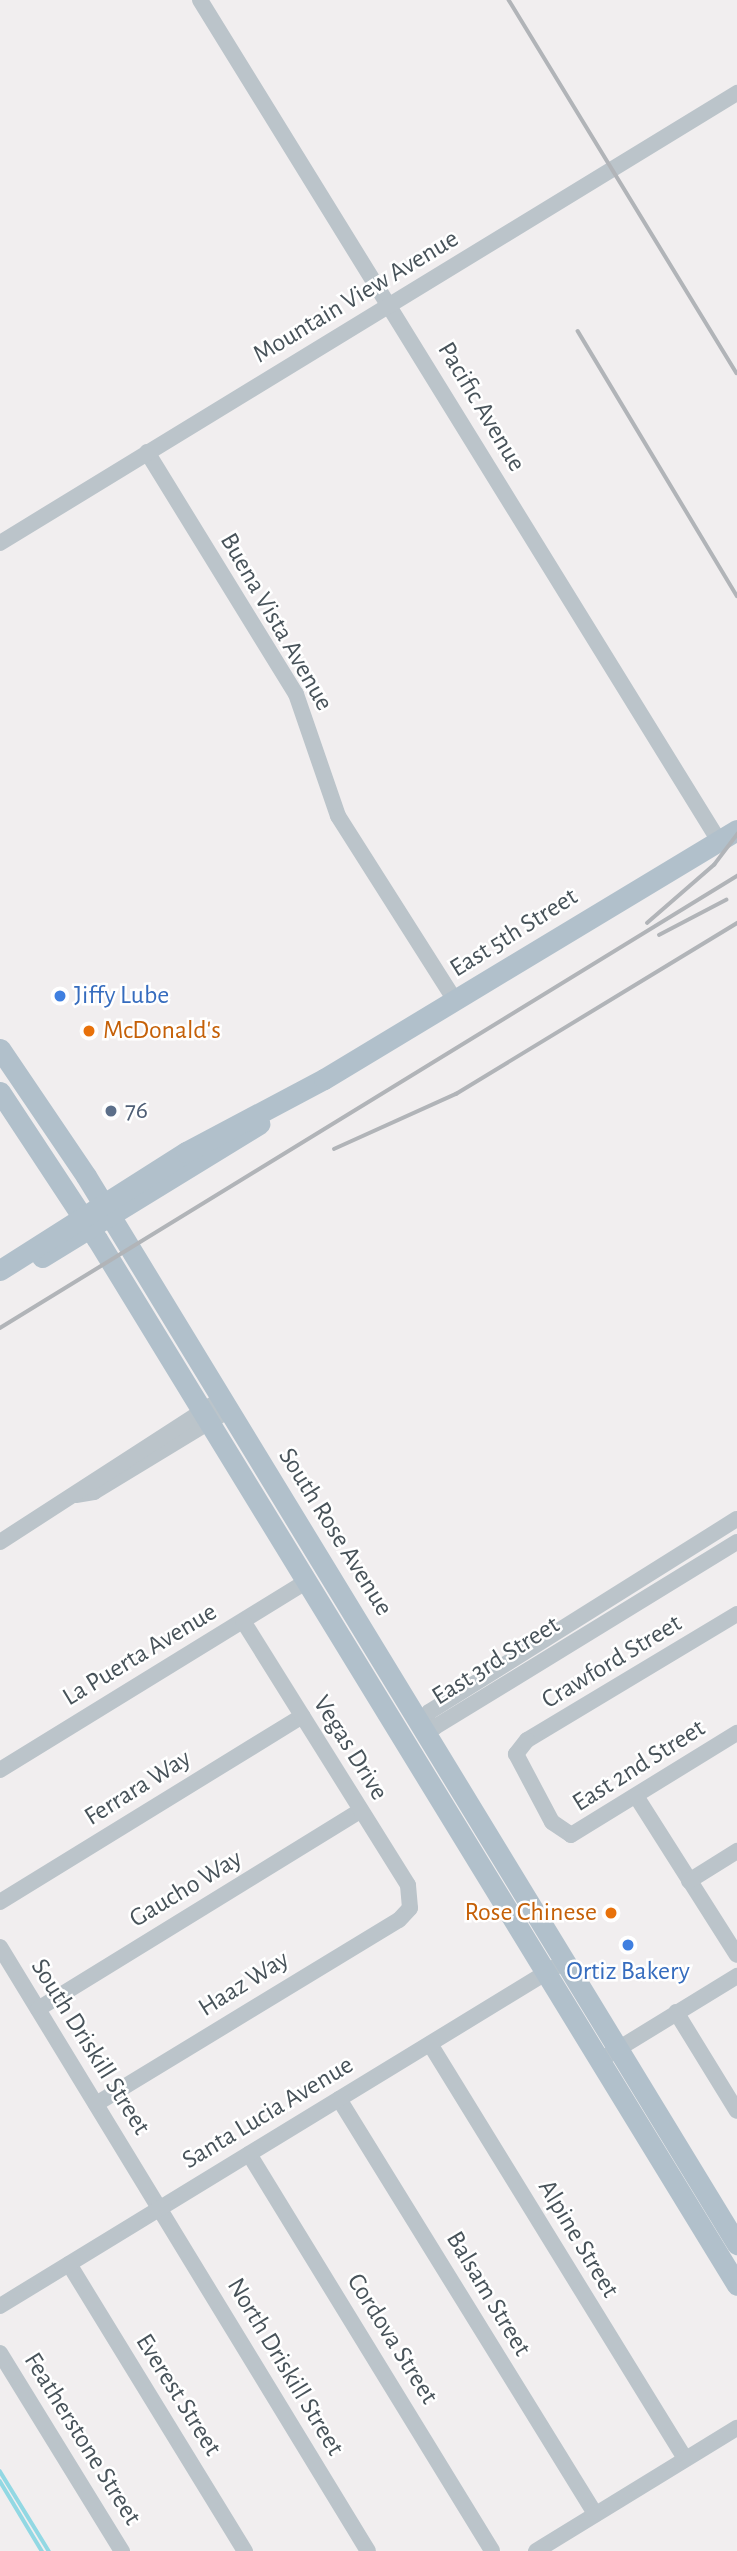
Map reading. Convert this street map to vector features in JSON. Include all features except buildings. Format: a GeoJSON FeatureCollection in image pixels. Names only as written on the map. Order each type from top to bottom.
{"type":"FeatureCollection","features":[{"type":"Feature","properties":{"kind":"main road","name":"East 5th Street"},"geometry":{"type":"LineString","coordinates":[[0,1270],[106,1211],[456,1002],[728,835]]}},
{"type":"Feature","properties":{"kind":"main road","name":"South Rose Avenue"},"geometry":{"type":"LineString","coordinates":[[0,1049],[106,1211],[306,1582],[414,1732],[478,1857],[554,1967],[618,2048],[737,2244]]}},
{"type":"Feature","properties":{"kind":"main road","name":"South Rose Avenue"},"geometry":{"type":"LineString","coordinates":[[0,1091],[215,1411],[414,1732],[543,1929],[554,1967],[600,2060],[737,2285]]}},
{"type":"Feature","properties":{"kind":"main road","name":"East 5th Street"},"geometry":{"type":"LineString","coordinates":[[0,1280],[86,1222]]}},
{"type":"Feature","properties":{"kind":"main road"},"geometry":{"type":"LineString","coordinates":[[478,1857],[491,1861],[530,1927],[543,1929]]}},
{"type":"Feature","properties":{"kind":"street","name":"Pacific Avenue"},"geometry":{"type":"LineString","coordinates":[[200,0],[390,305],[728,835]]}},
{"type":"Feature","properties":{"kind":"street","name":"Mountain View Avenue"},"geometry":{"type":"LineString","coordinates":[[0,543],[737,93]]}},
{"type":"Feature","properties":{"kind":"street","name":"Buena Vista Avenue"},"geometry":{"type":"LineString","coordinates":[[147,452],[296,694],[338,816],[456,1002]]}},
{"type":"Feature","properties":{"kind":"street"},"geometry":{"type":"LineString","coordinates":[[0,1542],[76,1495],[86,1482],[215,1411]]}},
{"type":"Feature","properties":{"kind":"street","name":"East 3rd Street"},"geometry":{"type":"LineString","coordinates":[[414,1732],[429,1712],[737,1519]]}},
{"type":"Feature","properties":{"kind":"street","name":"East 3rd Street"},"geometry":{"type":"LineString","coordinates":[[414,1732],[435,1727],[737,1542]]}},
{"type":"Feature","properties":{"kind":"street","name":"La Puerta Avenue"},"geometry":{"type":"LineString","coordinates":[[0,1770],[306,1582]]}},
{"type":"Feature","properties":{"kind":"street","name":"Crawford Street"},"geometry":{"type":"LineString","coordinates":[[566,1835],[552,1822],[516,1755],[527,1740],[737,1614]]}},
{"type":"Feature","properties":{"kind":"street","name":"Vegas Drive"},"geometry":{"type":"LineString","coordinates":[[243,1621],[408,1885],[412,1901]]}},
{"type":"Feature","properties":{"kind":"street","name":"Ferrara Way"},"geometry":{"type":"LineString","coordinates":[[0,1902],[302,1716]]}},
{"type":"Feature","properties":{"kind":"street","name":"East 2nd Street"},"geometry":{"type":"LineString","coordinates":[[566,1835],[578,1833],[737,1733]]}},
{"type":"Feature","properties":{"kind":"street"},"geometry":{"type":"LineString","coordinates":[[636,1796],[737,1955]]}},
{"type":"Feature","properties":{"kind":"street","name":"Gaucho Way"},"geometry":{"type":"LineString","coordinates":[[38,2009],[360,1811]]}},
{"type":"Feature","properties":{"kind":"street"},"geometry":{"type":"LineString","coordinates":[[689,1881],[737,1851]]}},
{"type":"Feature","properties":{"kind":"street","name":"Haaz Way"},"geometry":{"type":"LineString","coordinates":[[96,2104],[399,1920],[412,1901]]}},
{"type":"Feature","properties":{"kind":"street","name":"South Driskill Street"},"geometry":{"type":"LineString","coordinates":[[0,1947],[160,2208]]}},
{"type":"Feature","properties":{"kind":"street","name":"Santa Lucia Avenue"},"geometry":{"type":"LineString","coordinates":[[0,2306],[554,1967]]}},
{"type":"Feature","properties":{"kind":"street"},"geometry":{"type":"LineString","coordinates":[[600,2060],[737,1976]]}},
{"type":"Feature","properties":{"kind":"street"},"geometry":{"type":"LineString","coordinates":[[676,2012],[737,2110]]}},
{"type":"Feature","properties":{"kind":"street","name":"Alpine Street"},"geometry":{"type":"LineString","coordinates":[[429,2043],[685,2459]]}},
{"type":"Feature","properties":{"kind":"street","name":"Balsam Street"},"geometry":{"type":"LineString","coordinates":[[339,2099],[595,2514]]}},
{"type":"Feature","properties":{"kind":"street","name":"Cordova Street"},"geometry":{"type":"LineString","coordinates":[[249,2154],[492,2551]]}},
{"type":"Feature","properties":{"kind":"street","name":"North Driskill Street"},"geometry":{"type":"LineString","coordinates":[[160,2208],[368,2551]]}},
{"type":"Feature","properties":{"kind":"street","name":"Everest Street"},"geometry":{"type":"LineString","coordinates":[[69,2264],[245,2551]]}},
{"type":"Feature","properties":{"kind":"street","name":"Featherstone Street"},"geometry":{"type":"LineString","coordinates":[[0,2353],[122,2551]]}},
{"type":"Feature","properties":{"kind":"street"},"geometry":{"type":"LineString","coordinates":[[536,2551],[737,2428]]}},
{"type":"Feature","properties":{"kind":"waterway"},"geometry":{"type":"LineString","coordinates":[[0,2471],[49,2551]]}},
{"type":"Feature","properties":{"kind":"waterway"},"geometry":{"type":"LineString","coordinates":[[0,2481],[42,2551]]}},
{"type":"Feature","properties":{"kind":"railway"},"geometry":{"type":"LineString","coordinates":[[509,0],[737,373]]}},
{"type":"Feature","properties":{"kind":"railway"},"geometry":{"type":"LineString","coordinates":[[578,331],[737,596]]}},
{"type":"Feature","properties":{"kind":"railway"},"geometry":{"type":"LineString","coordinates":[[647,923],[714,865],[737,834]]}},
{"type":"Feature","properties":{"kind":"railway"},"geometry":{"type":"LineString","coordinates":[[0,1328],[737,876]]}},
{"type":"Feature","properties":{"kind":"railway"},"geometry":{"type":"LineString","coordinates":[[659,935],[726,900]]}},
{"type":"Feature","properties":{"kind":"railway"},"geometry":{"type":"LineString","coordinates":[[334,1149],[456,1094],[737,923]]}},
{"type":"Feature","properties":{"kind":"place","name":"Jiffy Lube"},"geometry":{"type":"Point","coordinates":[60,996]}},
{"type":"Feature","properties":{"kind":"place","name":"McDonald's"},"geometry":{"type":"Point","coordinates":[89,1031]}},
{"type":"Feature","properties":{"kind":"place","name":"76"},"geometry":{"type":"Point","coordinates":[111,1111]}},
{"type":"Feature","properties":{"kind":"place","name":"Rose Chinese"},"geometry":{"type":"Point","coordinates":[611,1913]}},
{"type":"Feature","properties":{"kind":"place","name":"Ortiz Bakery"},"geometry":{"type":"Point","coordinates":[628,1945]}}]}
